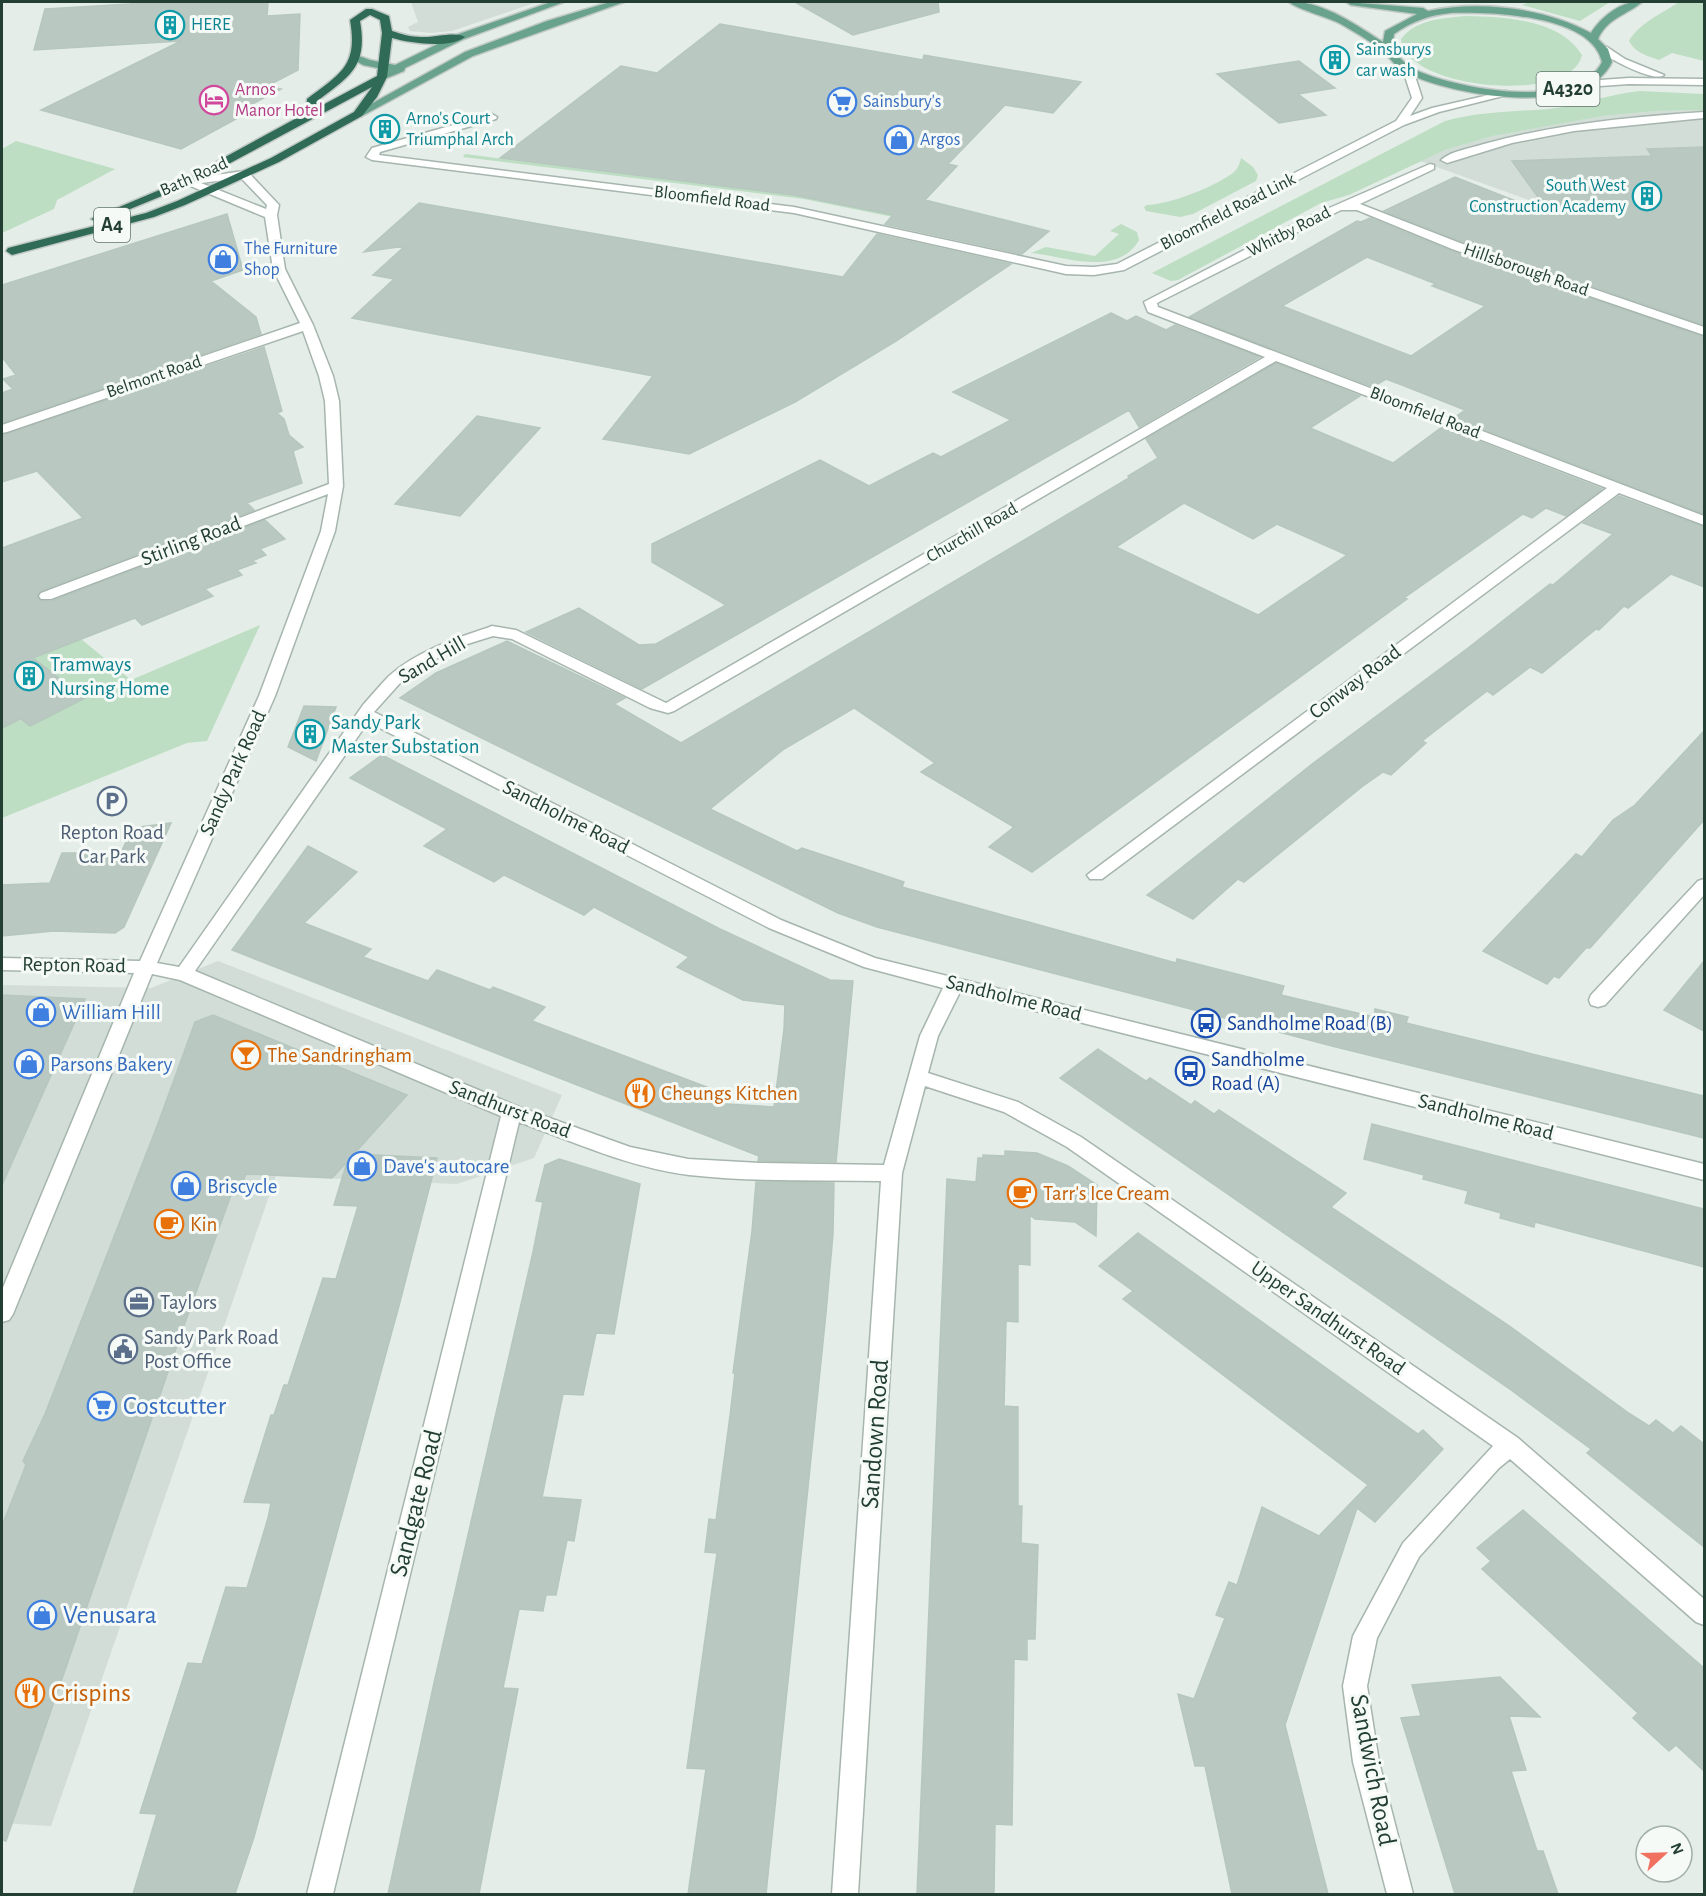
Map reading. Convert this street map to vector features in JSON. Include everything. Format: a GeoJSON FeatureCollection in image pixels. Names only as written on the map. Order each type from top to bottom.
{"type":"FeatureCollection","features":[{"type":"Feature","properties":{"kind":"highway"},"geometry":{"type":"LineString","coordinates":[[312,116],[311,101],[337,80],[356,58],[355,20],[367,6],[385,18],[387,33],[408,40],[426,41],[460,37]]}},
{"type":"Feature","properties":{"kind":"highway","name":"A4"},"geometry":{"type":"LineString","coordinates":[[384,72],[387,33]]}},
{"type":"Feature","properties":{"kind":"highway","name":"Bath Road"},"geometry":{"type":"LineString","coordinates":[[7,253],[150,215],[244,174],[358,114],[372,97],[384,72]]}},
{"type":"Feature","properties":{"kind":"highway","name":"Bath Road"},"geometry":{"type":"LineString","coordinates":[[7,253],[187,182],[312,116],[384,72]]}},
{"type":"Feature","properties":{"kind":"main road"},"geometry":{"type":"LineString","coordinates":[[398,69],[420,55],[460,37],[559,2]]}},
{"type":"Feature","properties":{"kind":"main road"},"geometry":{"type":"LineString","coordinates":[[356,58],[384,72],[423,68],[619,2]]}},
{"type":"Feature","properties":{"kind":"main road"},"geometry":{"type":"LineString","coordinates":[[1294,2],[1328,12],[1344,20],[1387,49]]}},
{"type":"Feature","properties":{"kind":"main road"},"geometry":{"type":"LineString","coordinates":[[1351,2],[1402,10],[1435,12]]}},
{"type":"Feature","properties":{"kind":"main road","name":"A4320"},"geometry":{"type":"LineString","coordinates":[[1465,9],[1502,10],[1538,16],[1570,26],[1593,39],[1603,49],[1607,62],[1601,74],[1586,84],[1564,90],[1536,94],[1506,94],[1435,81],[1408,70],[1395,60],[1387,49],[1389,33],[1405,20],[1435,12],[1502,2]]}},
{"type":"Feature","properties":{"kind":"main road"},"geometry":{"type":"LineString","coordinates":[[1593,39],[1597,29],[1633,4]]}},
{"type":"Feature","properties":{"kind":"main road"},"geometry":{"type":"LineString","coordinates":[[358,114],[469,54]]}},
{"type":"Feature","properties":{"kind":"street"},"geometry":{"type":"LineString","coordinates":[[1603,49],[1620,61],[1678,81]]}},
{"type":"Feature","properties":{"kind":"street","name":"Bloomfield Road Link"},"geometry":{"type":"LineString","coordinates":[[1400,123],[1417,98],[1408,70]]}},
{"type":"Feature","properties":{"kind":"street"},"geometry":{"type":"LineString","coordinates":[[1586,84],[1704,82]]}},
{"type":"Feature","properties":{"kind":"street","name":"Bloomfield Road Link"},"geometry":{"type":"LineString","coordinates":[[1048,265],[1066,270],[1094,272],[1120,267],[1400,123],[1436,110],[1506,94]]}},
{"type":"Feature","properties":{"kind":"street"},"geometry":{"type":"LineString","coordinates":[[1447,160],[1501,141],[1559,130],[1637,119],[1704,115]]}},
{"type":"Feature","properties":{"kind":"street","name":"Bloomfield Road"},"geometry":{"type":"LineString","coordinates":[[492,117],[376,150],[372,157],[794,210],[1048,265]]}},
{"type":"Feature","properties":{"kind":"street","name":"Whitby Road"},"geometry":{"type":"LineString","coordinates":[[1150,302],[1318,216],[1338,207],[1348,206],[1430,167]]}},
{"type":"Feature","properties":{"kind":"street"},"geometry":{"type":"LineString","coordinates":[[187,182],[244,174]]}},
{"type":"Feature","properties":{"kind":"street","name":"Sandy Park Road"},"geometry":{"type":"LineString","coordinates":[[2,1314],[147,967],[249,736],[304,602],[328,531],[336,486],[332,401],[326,376],[307,325],[279,269],[271,215],[273,205],[262,192],[249,183],[244,174]]}},
{"type":"Feature","properties":{"kind":"street"},"geometry":{"type":"LineString","coordinates":[[187,182],[271,215]]}},
{"type":"Feature","properties":{"kind":"street","name":"Hillsborough Road"},"geometry":{"type":"LineString","coordinates":[[1348,206],[1360,207],[1456,246],[1704,331]]}},
{"type":"Feature","properties":{"kind":"street","name":"Bloomfield Road"},"geometry":{"type":"LineString","coordinates":[[1150,302],[1152,309],[1447,421],[1615,489],[1704,521]]}},
{"type":"Feature","properties":{"kind":"street","name":"Belmont Road"},"geometry":{"type":"LineString","coordinates":[[2,429],[307,325]]}},
{"type":"Feature","properties":{"kind":"street","name":"Churchill Road"},"geometry":{"type":"LineString","coordinates":[[668,708],[1275,356]]}},
{"type":"Feature","properties":{"kind":"street","name":"Stirling Road"},"geometry":{"type":"LineString","coordinates":[[46,596],[336,486]]}},
{"type":"Feature","properties":{"kind":"street","name":"Conway Road"},"geometry":{"type":"LineString","coordinates":[[1096,875],[1615,489]]}},
{"type":"Feature","properties":{"kind":"street","name":"Sand Hill"},"geometry":{"type":"LineString","coordinates":[[184,974],[365,714],[395,679],[425,659],[456,643],[492,631],[516,635],[656,705],[668,708]]}},
{"type":"Feature","properties":{"kind":"street","name":"Sandholme Road"},"geometry":{"type":"LineString","coordinates":[[365,714],[775,924],[870,963],[1704,1172]]}},
{"type":"Feature","properties":{"kind":"street"},"geometry":{"type":"LineString","coordinates":[[1598,1000],[1704,885]]}},
{"type":"Feature","properties":{"kind":"street","name":"Repton Road"},"geometry":{"type":"LineString","coordinates":[[2,964],[147,967]]}},
{"type":"Feature","properties":{"kind":"street","name":"Sandhurst Road"},"geometry":{"type":"LineString","coordinates":[[147,967],[184,974],[512,1112],[628,1154],[688,1167],[760,1171],[892,1173]]}},
{"type":"Feature","properties":{"kind":"street","name":"Sandown Road"},"geometry":{"type":"LineString","coordinates":[[845,1894],[892,1173],[929,1036],[955,983]]}},
{"type":"Feature","properties":{"kind":"street","name":"Upper Sandhurst Road"},"geometry":{"type":"LineString","coordinates":[[918,1077],[1011,1107],[1074,1142],[1510,1445],[1704,1614]]}},
{"type":"Feature","properties":{"kind":"street","name":"Sandgate Road"},"geometry":{"type":"LineString","coordinates":[[320,1894],[512,1112]]}},
{"type":"Feature","properties":{"kind":"street","name":"Sandwich Road"},"geometry":{"type":"LineString","coordinates":[[1400,1894],[1366,1762],[1355,1686],[1365,1636],[1411,1550],[1491,1461],[1510,1445]]}},
{"type":"Feature","properties":{"kind":"shaded area"},"geometry":{"type":"Polygon","coordinates":[[[411,2],[537,2],[452,31],[431,33],[410,31],[408,27],[418,22],[411,2]]]}},
{"type":"Feature","properties":{"kind":"shaded area"},"geometry":{"type":"Polygon","coordinates":[[[1704,110],[1704,253],[1693,259],[1420,161],[1445,150],[1493,136],[1551,125],[1603,116],[1656,111],[1704,110]]]}},
{"type":"Feature","properties":{"kind":"shaded area"},"geometry":{"type":"Polygon","coordinates":[[[218,961],[562,1095],[534,1158],[457,1184],[276,1176],[51,1826],[2,1823],[2,985],[151,988],[218,961]]]}},
{"type":"Feature","properties":{"kind":"green space"},"geometry":{"type":"Polygon","coordinates":[[[1530,2],[1610,2],[1580,21],[1522,5],[1530,2]]]}},
{"type":"Feature","properties":{"kind":"green space"},"geometry":{"type":"Polygon","coordinates":[[[1679,2],[1704,2],[1704,61],[1672,53],[1659,60],[1642,54],[1629,41],[1639,29],[1679,2]]]}},
{"type":"Feature","properties":{"kind":"green space"},"geometry":{"type":"Polygon","coordinates":[[[1467,16],[1514,19],[1546,27],[1572,43],[1582,55],[1572,71],[1550,81],[1521,85],[1489,85],[1457,80],[1430,70],[1410,56],[1401,39],[1407,32],[1423,23],[1467,16]]]}},
{"type":"Feature","properties":{"kind":"green space"},"geometry":{"type":"Polygon","coordinates":[[[1640,91],[1704,94],[1704,110],[1656,111],[1603,116],[1493,136],[1445,150],[1349,195],[1321,203],[1178,280],[1171,281],[1152,273],[1445,121],[1484,114],[1548,109],[1640,91]]]}},
{"type":"Feature","properties":{"kind":"green space"},"geometry":{"type":"Polygon","coordinates":[[[16,141],[115,169],[57,200],[54,209],[2,233],[2,149],[16,141]]]}},
{"type":"Feature","properties":{"kind":"green space"},"geometry":{"type":"Polygon","coordinates":[[[465,154],[784,194],[914,219],[1030,247],[1028,249],[908,220],[804,199],[463,157],[465,154]]]}},
{"type":"Feature","properties":{"kind":"green space"},"geometry":{"type":"Polygon","coordinates":[[[1241,158],[1253,167],[1258,175],[1256,181],[1193,214],[1180,217],[1146,211],[1144,207],[1147,205],[1180,198],[1218,182],[1235,171],[1241,158]]]}},
{"type":"Feature","properties":{"kind":"green space"},"geometry":{"type":"Polygon","coordinates":[[[1121,224],[1137,232],[1139,240],[1129,252],[1117,258],[1104,262],[1089,262],[1031,253],[1046,247],[1095,256],[1119,234],[1110,231],[1121,224]]]}},
{"type":"Feature","properties":{"kind":"green space"},"geometry":{"type":"Polygon","coordinates":[[[53,616],[131,680],[260,625],[207,741],[187,743],[2,818],[2,720],[8,725],[84,698],[27,653],[53,616]]]}},
{"type":"Feature","properties":{"kind":"building"},"geometry":{"type":"Polygon","coordinates":[[[130,2],[268,2],[267,16],[300,14],[298,70],[267,86],[281,89],[239,111],[247,113],[181,149],[41,110],[181,41],[34,50],[45,9],[130,4],[130,2]]]}},
{"type":"Feature","properties":{"kind":"building"},"geometry":{"type":"Polygon","coordinates":[[[795,2],[938,2],[939,12],[853,35],[795,2]]]}},
{"type":"Feature","properties":{"kind":"building","name":"Sainsbury's"},"geometry":{"type":"Polygon","coordinates":[[[720,24],[923,60],[924,55],[1081,82],[1053,113],[1005,105],[948,164],[957,166],[925,200],[1049,231],[1022,254],[885,224],[893,215],[793,195],[500,158],[621,66],[657,73],[720,24]]]}},
{"type":"Feature","properties":{"kind":"building"},"geometry":{"type":"Polygon","coordinates":[[[1299,61],[1335,88],[1298,94],[1326,115],[1279,123],[1217,74],[1299,61]]]}},
{"type":"Feature","properties":{"kind":"building"},"geometry":{"type":"Polygon","coordinates":[[[1704,147],[1704,325],[1461,241],[1384,211],[1455,177],[1551,215],[1512,161],[1652,156],[1647,149],[1704,147]]]}},
{"type":"Feature","properties":{"kind":"building"},"geometry":{"type":"Polygon","coordinates":[[[419,203],[843,277],[877,234],[1011,264],[896,341],[795,402],[689,454],[603,439],[653,376],[352,318],[394,279],[373,275],[405,246],[364,252],[419,203]]]}},
{"type":"Feature","properties":{"kind":"building"},"geometry":{"type":"Polygon","coordinates":[[[227,214],[243,270],[211,281],[256,317],[261,334],[2,423],[2,393],[13,389],[3,379],[16,375],[2,357],[2,285],[227,214]]]}},
{"type":"Feature","properties":{"kind":"building"},"geometry":{"type":"Polygon","coordinates":[[[1370,218],[1451,251],[1704,337],[1704,514],[1454,418],[1465,410],[1402,385],[1386,379],[1373,387],[1189,317],[1357,221],[1361,222],[1370,218]],[[1367,257],[1282,306],[1411,356],[1485,306],[1432,286],[1436,284],[1367,257]]]}},
{"type":"Feature","properties":{"kind":"building"},"geometry":{"type":"Polygon","coordinates":[[[1111,313],[1127,321],[1136,316],[1166,330],[1175,325],[1260,357],[1139,427],[1129,410],[642,689],[526,632],[579,608],[639,645],[656,644],[726,605],[652,562],[652,544],[820,460],[869,486],[933,453],[941,457],[1011,420],[953,392],[1111,313]]]}},
{"type":"Feature","properties":{"kind":"building"},"geometry":{"type":"Polygon","coordinates":[[[264,347],[282,411],[277,413],[284,419],[289,435],[303,447],[293,451],[302,483],[247,503],[254,510],[40,591],[37,597],[41,601],[52,601],[265,520],[285,539],[260,549],[266,555],[252,561],[256,563],[237,570],[242,575],[205,589],[213,596],[142,625],[135,618],[33,658],[85,698],[30,726],[21,719],[2,728],[2,548],[83,518],[37,471],[2,482],[2,435],[264,347]]]}},
{"type":"Feature","properties":{"kind":"building"},"geometry":{"type":"Polygon","coordinates":[[[1276,363],[1360,396],[1310,428],[1393,463],[1442,427],[1602,489],[1566,516],[1546,508],[1532,518],[1523,514],[1404,598],[1407,599],[1032,872],[989,847],[1014,827],[921,772],[935,763],[854,708],[784,749],[710,809],[797,851],[802,848],[904,882],[902,887],[1176,963],[1177,959],[1284,986],[1281,995],[1374,1017],[1375,1009],[1408,1017],[1406,1023],[1704,1096],[1704,1138],[1332,1046],[877,927],[838,913],[400,698],[436,673],[507,641],[625,698],[614,704],[681,743],[1129,478],[1128,476],[1158,458],[1146,439],[1276,363]],[[1184,503],[1116,547],[1258,615],[1347,555],[1277,524],[1253,539],[1184,503]]]}},
{"type":"Feature","properties":{"kind":"building"},"geometry":{"type":"Polygon","coordinates":[[[477,416],[540,428],[460,516],[395,504],[477,416]]]}},
{"type":"Feature","properties":{"kind":"building"},"geometry":{"type":"Polygon","coordinates":[[[1619,496],[1704,527],[1704,587],[1671,574],[1628,608],[1624,606],[1599,630],[1596,629],[1542,673],[1530,667],[1493,695],[1487,691],[1422,741],[1426,743],[1391,775],[1383,772],[1363,786],[1244,882],[1238,879],[1193,919],[1147,895],[1316,761],[1550,584],[1553,585],[1613,534],[1583,523],[1619,496]]]}},
{"type":"Feature","properties":{"kind":"building","name":"Sandy Park Master Substation"},"geometry":{"type":"Polygon","coordinates":[[[304,706],[336,707],[316,761],[288,747],[304,706]]]}},
{"type":"Feature","properties":{"kind":"building"},"geometry":{"type":"Polygon","coordinates":[[[1704,731],[1704,820],[1590,948],[1586,948],[1559,978],[1554,976],[1547,984],[1483,951],[1576,854],[1582,857],[1613,820],[1635,805],[1704,731]]]}},
{"type":"Feature","properties":{"kind":"building"},"geometry":{"type":"Polygon","coordinates":[[[382,755],[720,929],[830,980],[853,981],[836,1162],[758,1161],[759,1156],[232,950],[308,846],[357,872],[304,923],[371,949],[363,957],[428,981],[437,970],[490,990],[493,987],[545,1007],[532,1021],[712,1089],[710,1103],[774,1107],[785,1005],[743,1000],[677,967],[689,957],[594,907],[584,915],[504,875],[494,882],[424,846],[447,829],[350,778],[382,755]]]}},
{"type":"Feature","properties":{"kind":"building"},"geometry":{"type":"Polygon","coordinates":[[[171,823],[124,927],[115,933],[54,931],[2,936],[2,885],[50,883],[62,853],[121,853],[132,828],[171,823]]]}},
{"type":"Feature","properties":{"kind":"building"},"geometry":{"type":"Polygon","coordinates":[[[1704,961],[1704,1031],[1664,1010],[1704,961]]]}},
{"type":"Feature","properties":{"kind":"building"},"geometry":{"type":"Polygon","coordinates":[[[2,995],[85,999],[2,1185],[2,995]]]}},
{"type":"Feature","properties":{"kind":"building"},"geometry":{"type":"Polygon","coordinates":[[[213,1015],[407,1095],[354,1154],[437,1158],[254,1837],[235,1894],[133,1894],[157,1814],[140,1813],[188,1663],[202,1664],[226,1587],[247,1588],[268,1518],[271,1503],[244,1502],[271,1415],[274,1415],[284,1385],[288,1385],[323,1278],[336,1279],[358,1206],[334,1205],[347,1162],[332,1178],[246,1174],[237,1195],[231,1195],[6,1841],[2,1840],[2,1526],[26,1465],[23,1461],[45,1414],[195,1022],[213,1015]]]}},
{"type":"Feature","properties":{"kind":"building"},"geometry":{"type":"Polygon","coordinates":[[[1098,1049],[1146,1081],[1150,1078],[1191,1105],[1195,1101],[1214,1114],[1219,1110],[1346,1193],[1331,1207],[1508,1325],[1630,1414],[1649,1426],[1656,1420],[1673,1433],[1681,1426],[1704,1444],[1704,1547],[1587,1453],[1591,1449],[1511,1390],[1060,1078],[1098,1049]]]}},
{"type":"Feature","properties":{"kind":"building"},"geometry":{"type":"Polygon","coordinates":[[[1372,1124],[1704,1209],[1704,1267],[1535,1222],[1534,1227],[1500,1218],[1501,1213],[1465,1203],[1468,1191],[1423,1179],[1424,1175],[1364,1159],[1372,1124]]]}},
{"type":"Feature","properties":{"kind":"building"},"geometry":{"type":"Polygon","coordinates":[[[1005,1151],[1037,1153],[1068,1166],[1097,1185],[1096,1236],[1075,1222],[1035,1219],[1030,1215],[1030,1265],[1018,1264],[1018,1322],[1006,1321],[1004,1406],[1018,1407],[1018,1506],[1022,1506],[1021,1543],[1038,1545],[1035,1639],[1027,1639],[1027,1660],[1014,1659],[1012,1825],[995,1824],[994,1894],[917,1894],[947,1179],[976,1182],[978,1158],[983,1158],[983,1155],[1005,1156],[1005,1151]]]}},
{"type":"Feature","properties":{"kind":"building"},"geometry":{"type":"Polygon","coordinates":[[[559,1159],[640,1184],[614,1334],[596,1333],[583,1395],[563,1394],[542,1497],[581,1500],[574,1541],[567,1540],[556,1595],[546,1595],[543,1611],[519,1609],[503,1688],[518,1689],[479,1894],[388,1894],[533,1252],[543,1202],[536,1201],[545,1165],[559,1159]]]}},
{"type":"Feature","properties":{"kind":"building"},"geometry":{"type":"Polygon","coordinates":[[[756,1182],[834,1183],[833,1234],[826,1313],[766,1894],[688,1894],[706,1769],[687,1768],[717,1553],[705,1552],[709,1519],[716,1520],[756,1182]]]}},
{"type":"Feature","properties":{"kind":"building"},"geometry":{"type":"Polygon","coordinates":[[[1138,1233],[1418,1434],[1423,1430],[1443,1449],[1375,1522],[1357,1508],[1285,1725],[1328,1894],[1232,1894],[1205,1766],[1195,1766],[1178,1694],[1194,1699],[1225,1618],[1216,1615],[1229,1582],[1237,1585],[1262,1507],[1319,1536],[1368,1485],[1123,1299],[1133,1291],[1099,1266],[1138,1233]]]}},
{"type":"Feature","properties":{"kind":"building"},"geometry":{"type":"Polygon","coordinates":[[[1523,1510],[1704,1668],[1704,1771],[1676,1745],[1669,1751],[1633,1718],[1638,1713],[1482,1569],[1491,1561],[1477,1548],[1523,1510]]]}},
{"type":"Feature","properties":{"kind":"building"},"geometry":{"type":"Polygon","coordinates":[[[1500,1677],[1540,1717],[1509,1716],[1526,1770],[1511,1771],[1537,1851],[1543,1851],[1558,1894],[1455,1894],[1401,1718],[1421,1716],[1412,1685],[1500,1677]]]}},
{"type":"Feature","properties":{"kind":"place","name":"HERE"},"geometry":{"type":"Point","coordinates":[170,25]}},
{"type":"Feature","properties":{"kind":"place","name":"Sainsburys car wash"},"geometry":{"type":"Point","coordinates":[1335,60]}},
{"type":"Feature","properties":{"kind":"place","name":"Arnos Manor Hotel"},"geometry":{"type":"Point","coordinates":[214,100]}},
{"type":"Feature","properties":{"kind":"place","name":"Sainsbury's"},"geometry":{"type":"Point","coordinates":[842,102]}},
{"type":"Feature","properties":{"kind":"place","name":"Arno's Court Triumphal Arch"},"geometry":{"type":"Point","coordinates":[385,129]}},
{"type":"Feature","properties":{"kind":"place","name":"Argos"},"geometry":{"type":"Point","coordinates":[899,140]}},
{"type":"Feature","properties":{"kind":"place","name":"South West Construction Academy"},"geometry":{"type":"Point","coordinates":[1647,196]}},
{"type":"Feature","properties":{"kind":"place","name":"The Furniture Shop"},"geometry":{"type":"Point","coordinates":[223,259]}},
{"type":"Feature","properties":{"kind":"place","name":"Tramways Nursing Home"},"geometry":{"type":"Point","coordinates":[29,676]}},
{"type":"Feature","properties":{"kind":"place","name":"Sandy Park Master Substation"},"geometry":{"type":"Point","coordinates":[310,734]}},
{"type":"Feature","properties":{"kind":"place","name":"Repton Road Car Park"},"geometry":{"type":"Point","coordinates":[112,801]}},
{"type":"Feature","properties":{"kind":"place","name":"William Hill"},"geometry":{"type":"Point","coordinates":[41,1012]}},
{"type":"Feature","properties":{"kind":"place","name":"Sandholme Road (B)"},"geometry":{"type":"Point","coordinates":[1206,1023]}},
{"type":"Feature","properties":{"kind":"place","name":"The Sandringham"},"geometry":{"type":"Point","coordinates":[246,1055]}},
{"type":"Feature","properties":{"kind":"place","name":"Parsons Bakery"},"geometry":{"type":"Point","coordinates":[29,1064]}},
{"type":"Feature","properties":{"kind":"place","name":"Sandholme Road (A)"},"geometry":{"type":"Point","coordinates":[1190,1071]}},
{"type":"Feature","properties":{"kind":"place","name":"Cheungs Kitchen"},"geometry":{"type":"Point","coordinates":[640,1093]}},
{"type":"Feature","properties":{"kind":"place","name":"Dave's autocare"},"geometry":{"type":"Point","coordinates":[362,1166]}},
{"type":"Feature","properties":{"kind":"place","name":"Briscycle"},"geometry":{"type":"Point","coordinates":[186,1186]}},
{"type":"Feature","properties":{"kind":"place","name":"Tarr's Ice Cream"},"geometry":{"type":"Point","coordinates":[1022,1193]}},
{"type":"Feature","properties":{"kind":"place","name":"Kin"},"geometry":{"type":"Point","coordinates":[169,1224]}},
{"type":"Feature","properties":{"kind":"place","name":"Taylors"},"geometry":{"type":"Point","coordinates":[139,1302]}},
{"type":"Feature","properties":{"kind":"place","name":"Sandy Park Road Post Office"},"geometry":{"type":"Point","coordinates":[123,1349]}},
{"type":"Feature","properties":{"kind":"place","name":"Costcutter"},"geometry":{"type":"Point","coordinates":[102,1406]}},
{"type":"Feature","properties":{"kind":"place","name":"Venusara"},"geometry":{"type":"Point","coordinates":[42,1615]}},
{"type":"Feature","properties":{"kind":"place","name":"Crispins"},"geometry":{"type":"Point","coordinates":[30,1693]}}]}
